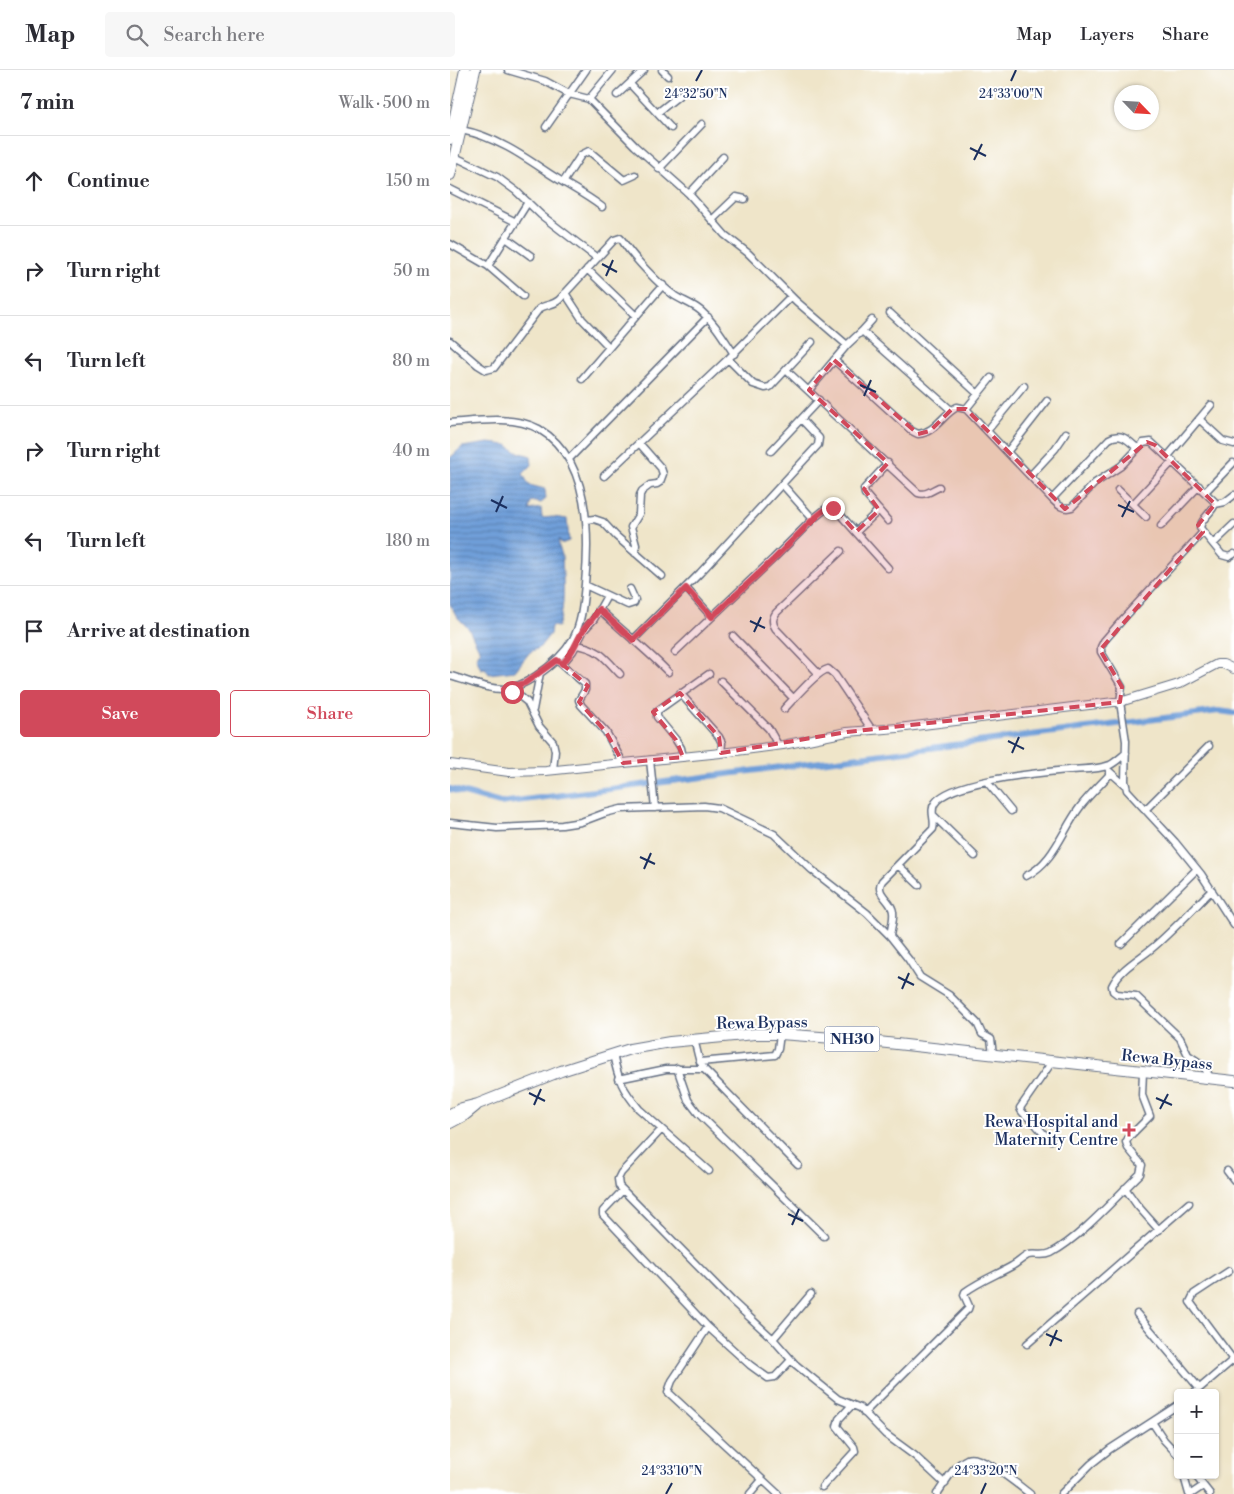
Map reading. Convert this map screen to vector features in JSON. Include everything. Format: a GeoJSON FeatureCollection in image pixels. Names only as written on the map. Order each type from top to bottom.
{"type":"FeatureCollection","features":[{"type":"Feature","properties":{"kind":"main road"},"geometry":{"type":"LineString","coordinates":[[450,138],[466,70]]}},
{"type":"Feature","properties":{"kind":"main road"},"geometry":{"type":"LineString","coordinates":[[450,175],[474,70]]}},
{"type":"Feature","properties":{"kind":"main road","name":"Rewa Bypass"},"geometry":{"type":"LineString","coordinates":[[451,1121],[462,1108],[478,1104],[537,1080],[613,1054],[694,1039],[780,1034],[860,1040],[993,1054],[1234,1082]]}},
{"type":"Feature","properties":{"kind":"main road","name":"Rewa Bypass"},"geometry":{"type":"LineString","coordinates":[[451,1121],[465,1115],[478,1104]]}},
{"type":"Feature","properties":{"kind":"main road"},"geometry":{"type":"LineString","coordinates":[[450,1108],[462,1108]]}},
{"type":"Feature","properties":{"kind":"street"},"geometry":{"type":"LineString","coordinates":[[508,70],[554,85],[569,94],[589,99],[659,169],[689,194],[725,235],[748,253],[791,296],[847,345]]}},
{"type":"Feature","properties":{"kind":"street"},"geometry":{"type":"LineString","coordinates":[[546,127],[586,70]]}},
{"type":"Feature","properties":{"kind":"street"},"geometry":{"type":"LineString","coordinates":[[589,99],[613,70]]}},
{"type":"Feature","properties":{"kind":"street"},"geometry":{"type":"LineString","coordinates":[[617,95],[644,70]]}},
{"type":"Feature","properties":{"kind":"street"},"geometry":{"type":"LineString","coordinates":[[662,70],[668,76]]}},
{"type":"Feature","properties":{"kind":"street"},"geometry":{"type":"LineString","coordinates":[[630,84],[671,128]]}},
{"type":"Feature","properties":{"kind":"street"},"geometry":{"type":"LineString","coordinates":[[657,113],[682,94]]}},
{"type":"Feature","properties":{"kind":"street"},"geometry":{"type":"LineString","coordinates":[[659,169],[702,124]]}},
{"type":"Feature","properties":{"kind":"street"},"geometry":{"type":"LineString","coordinates":[[461,130],[510,148],[602,207]]}},
{"type":"Feature","properties":{"kind":"street"},"geometry":{"type":"LineString","coordinates":[[564,182],[581,155],[589,151],[620,178],[627,180],[635,175]]}},
{"type":"Feature","properties":{"kind":"street"},"geometry":{"type":"LineString","coordinates":[[689,194],[723,157]]}},
{"type":"Feature","properties":{"kind":"street"},"geometry":{"type":"LineString","coordinates":[[453,158],[497,177],[516,191],[541,215],[597,258]]}},
{"type":"Feature","properties":{"kind":"street"},"geometry":{"type":"LineString","coordinates":[[450,189],[516,222]]}},
{"type":"Feature","properties":{"kind":"street"},"geometry":{"type":"LineString","coordinates":[[712,220],[736,197],[746,199]]}},
{"type":"Feature","properties":{"kind":"street"},"geometry":{"type":"LineString","coordinates":[[488,266],[528,202]]}},
{"type":"Feature","properties":{"kind":"street"},"geometry":{"type":"LineString","coordinates":[[506,238],[531,256]]}},
{"type":"Feature","properties":{"kind":"street"},"geometry":{"type":"LineString","coordinates":[[450,341],[486,370],[494,368],[539,310],[542,307],[552,305],[614,240],[620,238],[633,256],[663,285],[708,317],[731,356],[753,384],[765,388],[770,386],[812,342]]}},
{"type":"Feature","properties":{"kind":"street"},"geometry":{"type":"LineString","coordinates":[[450,244],[488,266],[523,296]]}},
{"type":"Feature","properties":{"kind":"street"},"geometry":{"type":"LineString","coordinates":[[587,269],[636,316]]}},
{"type":"Feature","properties":{"kind":"street"},"geometry":{"type":"LineString","coordinates":[[582,379],[663,285]]}},
{"type":"Feature","properties":{"kind":"street"},"geometry":{"type":"LineString","coordinates":[[565,293],[582,319],[609,347]]}},
{"type":"Feature","properties":{"kind":"street"},"geometry":{"type":"LineString","coordinates":[[604,476],[731,356],[791,296]]}},
{"type":"Feature","properties":{"kind":"street"},"geometry":{"type":"LineString","coordinates":[[890,313],[978,394]]}},
{"type":"Feature","properties":{"kind":"street"},"geometry":{"type":"LineString","coordinates":[[569,459],[708,317]]}},
{"type":"Feature","properties":{"kind":"street"},"geometry":{"type":"LineString","coordinates":[[809,390],[847,345],[872,320]]}},
{"type":"Feature","properties":{"kind":"street"},"geometry":{"type":"LineString","coordinates":[[862,331],[951,410]]}},
{"type":"Feature","properties":{"kind":"street"},"geometry":{"type":"LineString","coordinates":[[834,360],[912,431],[918,434],[930,431],[951,410],[957,407],[966,409],[1052,499],[1063,508],[1072,507],[1095,483],[1121,466],[1143,442],[1152,442],[1199,486],[1215,504]]}},
{"type":"Feature","properties":{"kind":"street"},"geometry":{"type":"LineString","coordinates":[[786,370],[922,494],[939,487]]}},
{"type":"Feature","properties":{"kind":"street"},"geometry":{"type":"LineString","coordinates":[[966,409],[991,378]]}},
{"type":"Feature","properties":{"kind":"street"},"geometry":{"type":"LineString","coordinates":[[987,431],[1024,386]]}},
{"type":"Feature","properties":{"kind":"street"},"geometry":{"type":"LineString","coordinates":[[771,451],[819,400]]}},
{"type":"Feature","properties":{"kind":"street"},"geometry":{"type":"LineString","coordinates":[[1008,451],[1047,401]]}},
{"type":"Feature","properties":{"kind":"street"},"geometry":{"type":"LineString","coordinates":[[1133,504],[1211,405]]}},
{"type":"Feature","properties":{"kind":"street"},"geometry":{"type":"LineString","coordinates":[[1199,419],[1223,441],[1234,444]]}},
{"type":"Feature","properties":{"kind":"street"},"geometry":{"type":"LineString","coordinates":[[633,640],[686,588],[818,445],[818,436],[802,420]]}},
{"type":"Feature","properties":{"kind":"street"},"geometry":{"type":"LineString","coordinates":[[450,423],[520,422],[538,428],[548,435],[569,459],[586,511],[588,539],[585,585],[579,624],[559,662]]}},
{"type":"Feature","properties":{"kind":"street"},"geometry":{"type":"LineString","coordinates":[[1030,476],[1055,449],[1066,433]]}},
{"type":"Feature","properties":{"kind":"street"},"geometry":{"type":"LineString","coordinates":[[1052,499],[1114,436],[1120,436],[1137,448]]}},
{"type":"Feature","properties":{"kind":"street"},"geometry":{"type":"LineString","coordinates":[[635,553],[636,545],[631,527],[639,514],[640,495],[645,487],[660,482],[663,474],[661,468],[639,443]]}},
{"type":"Feature","properties":{"kind":"street"},"geometry":{"type":"LineString","coordinates":[[888,463],[864,489],[865,494],[888,521]]}},
{"type":"Feature","properties":{"kind":"street"},"geometry":{"type":"LineString","coordinates":[[1205,492],[1233,463]]}},
{"type":"Feature","properties":{"kind":"street"},"geometry":{"type":"LineString","coordinates":[[782,484],[813,519]]}},
{"type":"Feature","properties":{"kind":"street"},"geometry":{"type":"LineString","coordinates":[[1161,526],[1199,486]]}},
{"type":"Feature","properties":{"kind":"street"},"geometry":{"type":"LineString","coordinates":[[1118,490],[1146,516]]}},
{"type":"Feature","properties":{"kind":"street"},"geometry":{"type":"LineString","coordinates":[[1215,504],[1225,502],[1234,494]]}},
{"type":"Feature","properties":{"kind":"street"},"geometry":{"type":"LineString","coordinates":[[1215,504],[1212,511],[1200,524],[1203,532],[1225,557],[1234,554]]}},
{"type":"Feature","properties":{"kind":"street"},"geometry":{"type":"LineString","coordinates":[[675,652],[773,560],[813,519],[828,507],[833,508],[888,568]]}},
{"type":"Feature","properties":{"kind":"street"},"geometry":{"type":"LineString","coordinates":[[856,532],[879,510]]}},
{"type":"Feature","properties":{"kind":"street"},"geometry":{"type":"LineString","coordinates":[[587,520],[594,519],[603,522],[616,536],[662,576]]}},
{"type":"Feature","properties":{"kind":"street"},"geometry":{"type":"LineString","coordinates":[[1212,544],[1234,524]]}},
{"type":"Feature","properties":{"kind":"street"},"geometry":{"type":"LineString","coordinates":[[1126,787],[1126,741],[1121,705],[1122,687],[1118,678],[1103,658],[1101,647],[1124,618],[1203,532]]}},
{"type":"Feature","properties":{"kind":"street"},"geometry":{"type":"LineString","coordinates":[[819,674],[776,629],[773,624],[773,618],[841,551]]}},
{"type":"Feature","properties":{"kind":"street"},"geometry":{"type":"LineString","coordinates":[[585,585],[631,605],[635,600],[630,589]]}},
{"type":"Feature","properties":{"kind":"street"},"geometry":{"type":"LineString","coordinates":[[686,588],[712,617]]}},
{"type":"Feature","properties":{"kind":"street"},"geometry":{"type":"LineString","coordinates":[[504,689],[525,683],[573,651],[584,630],[594,618],[607,596]]}},
{"type":"Feature","properties":{"kind":"street"},"geometry":{"type":"LineString","coordinates":[[599,609],[652,655],[668,672]]}},
{"type":"Feature","properties":{"kind":"street"},"geometry":{"type":"LineString","coordinates":[[733,636],[794,699]]}},
{"type":"Feature","properties":{"kind":"street"},"geometry":{"type":"LineString","coordinates":[[576,645],[588,647],[600,653],[620,674]]}},
{"type":"Feature","properties":{"kind":"street"},"geometry":{"type":"LineString","coordinates":[[559,662],[585,684],[585,690],[579,700],[580,705],[609,736],[623,763]]}},
{"type":"Feature","properties":{"kind":"street"},"geometry":{"type":"LineString","coordinates":[[450,764],[509,772],[623,763],[650,763],[778,745],[847,732],[898,728],[1114,702],[1121,705],[1179,684],[1217,664],[1223,664],[1234,669]]}},
{"type":"Feature","properties":{"kind":"street"},"geometry":{"type":"LineString","coordinates":[[784,709],[819,674],[826,669],[831,670],[872,730]]}},
{"type":"Feature","properties":{"kind":"street"},"geometry":{"type":"LineString","coordinates":[[533,710],[540,673]]}},
{"type":"Feature","properties":{"kind":"street"},"geometry":{"type":"LineString","coordinates":[[683,757],[676,740],[656,713],[659,708],[708,674]]}},
{"type":"Feature","properties":{"kind":"street"},"geometry":{"type":"LineString","coordinates":[[450,676],[486,687],[504,689],[522,697],[533,710],[540,726],[550,737],[554,746],[553,770]]}},
{"type":"Feature","properties":{"kind":"street"},"geometry":{"type":"LineString","coordinates":[[721,681],[769,729],[778,745]]}},
{"type":"Feature","properties":{"kind":"street"},"geometry":{"type":"LineString","coordinates":[[680,693],[719,737],[722,743],[721,753]]}},
{"type":"Feature","properties":{"kind":"street"},"geometry":{"type":"LineString","coordinates":[[1146,810],[1209,746]]}},
{"type":"Feature","properties":{"kind":"street"},"geometry":{"type":"LineString","coordinates":[[890,936],[894,917],[893,909],[879,888],[882,881],[933,829],[932,814],[935,803],[949,792],[964,786],[1030,774],[1105,766],[1117,761],[1126,753]]}},
{"type":"Feature","properties":{"kind":"street"},"geometry":{"type":"LineString","coordinates":[[650,763],[655,808]]}},
{"type":"Feature","properties":{"kind":"street"},"geometry":{"type":"LineString","coordinates":[[1105,766],[1126,787],[1129,793],[1175,842],[1197,869],[1234,925]]}},
{"type":"Feature","properties":{"kind":"street"},"geometry":{"type":"LineString","coordinates":[[1026,876],[1041,867],[1053,852],[1081,806],[1111,772]]}},
{"type":"Feature","properties":{"kind":"street"},"geometry":{"type":"LineString","coordinates":[[987,782],[1011,811]]}},
{"type":"Feature","properties":{"kind":"street"},"geometry":{"type":"LineString","coordinates":[[450,823],[497,828],[562,825],[581,822],[612,811],[631,808],[715,806],[769,830],[780,838],[812,870],[867,913],[890,936],[920,977],[950,995],[977,1023],[982,1034],[991,1039],[993,1054]]}},
{"type":"Feature","properties":{"kind":"street"},"geometry":{"type":"LineString","coordinates":[[932,814],[975,856]]}},
{"type":"Feature","properties":{"kind":"street"},"geometry":{"type":"LineString","coordinates":[[898,865],[919,885]]}},
{"type":"Feature","properties":{"kind":"street"},"geometry":{"type":"LineString","coordinates":[[1121,944],[1197,869]]}},
{"type":"Feature","properties":{"kind":"street"},"geometry":{"type":"LineString","coordinates":[[1211,1079],[1204,1065],[1188,1055],[1180,1038],[1136,996],[1117,994],[1113,991],[1112,986],[1115,980],[1129,966],[1156,945],[1212,890]]}},
{"type":"Feature","properties":{"kind":"street"},"geometry":{"type":"LineString","coordinates":[[700,1062],[775,1055],[778,1049],[780,1034]]}},
{"type":"Feature","properties":{"kind":"street"},"geometry":{"type":"LineString","coordinates":[[694,1039],[700,1062],[704,1069],[798,1165]]}},
{"type":"Feature","properties":{"kind":"street"},"geometry":{"type":"LineString","coordinates":[[613,1054],[618,1079],[638,1109],[709,1171]]}},
{"type":"Feature","properties":{"kind":"street"},"geometry":{"type":"LineString","coordinates":[[1051,1140],[1042,1134],[1032,1120],[1021,1112],[1020,1108],[1052,1062]]}},
{"type":"Feature","properties":{"kind":"street"},"geometry":{"type":"LineString","coordinates":[[618,1079],[656,1070],[677,1068],[704,1069]]}},
{"type":"Feature","properties":{"kind":"street"},"geometry":{"type":"LineString","coordinates":[[677,1068],[688,1100],[698,1114],[824,1236]]}},
{"type":"Feature","properties":{"kind":"street"},"geometry":{"type":"LineString","coordinates":[[864,1412],[968,1309],[969,1306],[964,1295],[965,1292],[990,1276],[1016,1264],[1026,1256],[1033,1254],[1047,1255],[1057,1250],[1081,1231],[1140,1174],[1142,1167],[1140,1161],[1128,1148],[1126,1142],[1150,1116],[1142,1095],[1143,1072]]}},
{"type":"Feature","properties":{"kind":"street"},"geometry":{"type":"LineString","coordinates":[[661,1130],[618,1177],[618,1183],[623,1190],[773,1339],[791,1360],[834,1396],[864,1412],[885,1434],[915,1456],[945,1484]]}},
{"type":"Feature","properties":{"kind":"street"},"geometry":{"type":"LineString","coordinates":[[1227,1171],[1234,1180]]}},
{"type":"Feature","properties":{"kind":"street"},"geometry":{"type":"LineString","coordinates":[[1125,1188],[1159,1230]]}},
{"type":"Feature","properties":{"kind":"street"},"geometry":{"type":"LineString","coordinates":[[623,1190],[603,1211],[603,1215],[708,1327],[750,1365],[768,1378],[775,1377],[791,1360]]}},
{"type":"Feature","properties":{"kind":"street"},"geometry":{"type":"LineString","coordinates":[[1027,1344],[1190,1203]]}},
{"type":"Feature","properties":{"kind":"street"},"geometry":{"type":"LineString","coordinates":[[1199,1389],[1234,1360],[1190,1302],[1194,1294],[1229,1271]]}},
{"type":"Feature","properties":{"kind":"street"},"geometry":{"type":"LineString","coordinates":[[773,1339],[811,1294]]}},
{"type":"Feature","properties":{"kind":"street"},"geometry":{"type":"LineString","coordinates":[[1137,1314],[1195,1389]]}},
{"type":"Feature","properties":{"kind":"street"},"geometry":{"type":"LineString","coordinates":[[708,1327],[672,1381],[668,1392],[778,1494]]}},
{"type":"Feature","properties":{"kind":"street"},"geometry":{"type":"LineString","coordinates":[[822,1487],[854,1453],[854,1447],[837,1426],[837,1421],[852,1405]]}},
{"type":"Feature","properties":{"kind":"street"},"geometry":{"type":"LineString","coordinates":[[1061,1494],[1110,1449],[1174,1408]]}},
{"type":"Feature","properties":{"kind":"street"},"geometry":{"type":"LineString","coordinates":[[1152,1422],[1174,1451]]}},
{"type":"Feature","properties":{"kind":"street"},"geometry":{"type":"LineString","coordinates":[[937,1494],[964,1461],[969,1458],[985,1462],[1030,1494]]}},
{"type":"Feature","properties":{"kind":"street"},"geometry":{"type":"LineString","coordinates":[[1185,1479],[1190,1494],[1203,1486]]}},
{"type":"Feature","properties":{"kind":"street"},"geometry":{"type":"LineString","coordinates":[[1198,1479],[1210,1494]]}},
{"type":"Feature","properties":{"kind":"street"},"geometry":{"type":"LineString","coordinates":[[750,1494],[762,1480]]}},
{"type":"Feature","properties":{"kind":"highlighted area"},"geometry":{"type":"Polygon","coordinates":[[[834,360],[918,434],[930,431],[952,409],[966,409],[1065,509],[1147,442],[1155,445],[1215,504],[1198,525],[1203,532],[1100,650],[1122,687],[1120,702],[847,732],[721,753],[719,737],[680,693],[653,712],[676,740],[683,757],[623,763],[606,732],[579,702],[588,686],[562,664],[599,609],[633,640],[686,588],[712,617],[824,510],[837,511],[856,532],[879,510],[864,489],[888,463],[809,390],[834,360]]]}},
{"type":"Feature","properties":{"kind":"water"},"geometry":{"type":"Polygon","coordinates":[[[489,443],[507,445],[515,451],[531,456],[532,465],[523,474],[529,485],[545,489],[546,499],[541,503],[531,501],[529,510],[541,508],[542,518],[567,519],[569,541],[561,544],[559,539],[562,555],[563,592],[561,619],[558,627],[551,626],[550,634],[539,648],[530,652],[515,671],[489,674],[485,668],[481,669],[476,658],[480,651],[469,629],[457,617],[450,604],[450,458],[462,447],[489,443]]]}},
{"type":"Feature","properties":{"kind":"waterway"},"geometry":{"type":"LineString","coordinates":[[450,789],[500,803],[1219,711],[1234,713]]}},
{"type":"Feature","properties":{"kind":"place","name":"Rewa Hospital and Maternity Centre"},"geometry":{"type":"Point","coordinates":[1129,1130]}},
{"type":"Feature","properties":{"kind":"route"},"geometry":{"type":"LineString","coordinates":[[512,692],[504,689],[525,683],[557,660],[562,664],[569,657],[584,630],[599,609],[633,640],[686,588],[712,617],[773,560],[813,519],[828,507],[833,508]]}}]}
